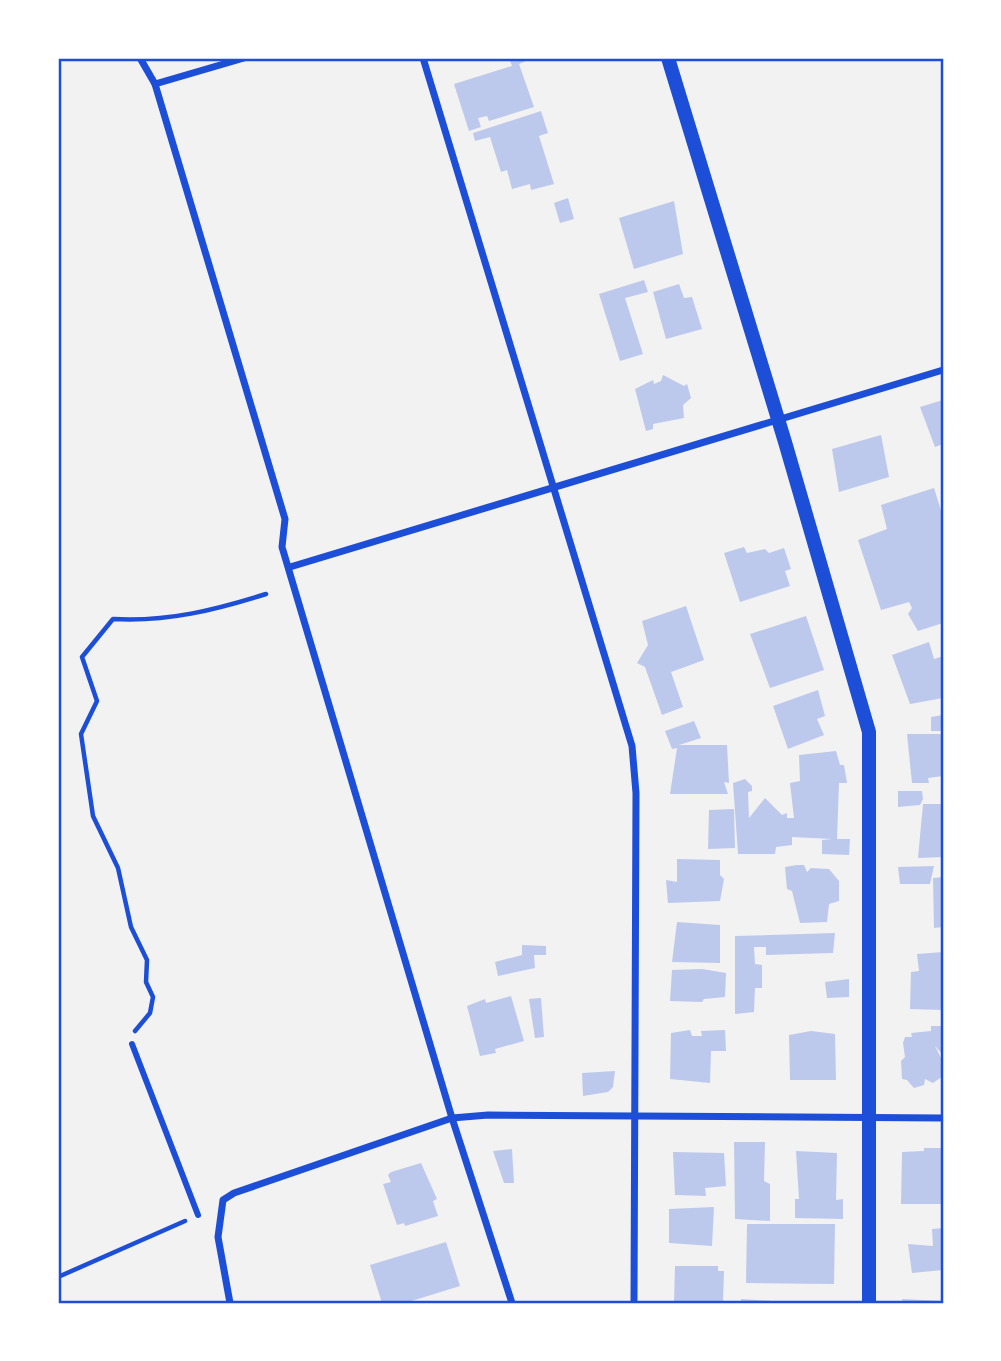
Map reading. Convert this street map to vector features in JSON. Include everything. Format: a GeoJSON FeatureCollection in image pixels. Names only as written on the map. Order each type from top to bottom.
{"type":"FeatureCollection","features":[{"type":"Feature","properties":{"kind":"main road"},"geometry":{"type":"LineString","coordinates":[[667,58],[869,732],[869,1303]]}},
{"type":"Feature","properties":{"kind":"street"},"geometry":{"type":"LineString","coordinates":[[140,58],[155,84],[285,519],[282,547],[452,1118],[512,1303]]}},
{"type":"Feature","properties":{"kind":"street"},"geometry":{"type":"LineString","coordinates":[[155,84],[244,58]]}},
{"type":"Feature","properties":{"kind":"street"},"geometry":{"type":"LineString","coordinates":[[423,58],[632,746],[636,793],[634,1303]]}},
{"type":"Feature","properties":{"kind":"street"},"geometry":{"type":"LineString","coordinates":[[290,567],[943,370]]}},
{"type":"Feature","properties":{"kind":"street"},"geometry":{"type":"LineString","coordinates":[[132,1044],[198,1215]]}},
{"type":"Feature","properties":{"kind":"street"},"geometry":{"type":"LineString","coordinates":[[230,1303],[218,1237],[219,1212],[223,1200],[234,1193],[452,1118],[488,1115],[635,1115],[943,1118]]}},
{"type":"Feature","properties":{"kind":"path"},"geometry":{"type":"LineString","coordinates":[[132,1044],[132,1035],[150,1013],[153,997],[146,982],[147,960],[131,927],[118,868],[93,816],[81,734],[97,701],[82,657],[113,619],[148,621],[206,613],[266,594]]}},
{"type":"Feature","properties":{"kind":"path"},"geometry":{"type":"LineString","coordinates":[[58,1277],[198,1215]]}},
{"type":"Feature","properties":{"kind":"building"},"geometry":{"type":"Polygon","coordinates":[[[509,58],[525,58],[526,61],[519,64],[534,107],[489,121],[487,116],[478,118],[481,127],[469,131],[454,84],[512,66],[509,58]]]}},
{"type":"Feature","properties":{"kind":"building"},"geometry":{"type":"Polygon","coordinates":[[[541,111],[548,133],[539,136],[554,184],[531,190],[530,184],[512,189],[507,170],[501,172],[490,137],[475,141],[473,133],[541,111]]]}},
{"type":"Feature","properties":{"kind":"building"},"geometry":{"type":"Polygon","coordinates":[[[568,198],[574,219],[560,223],[554,203],[568,198]]]}},
{"type":"Feature","properties":{"kind":"building"},"geometry":{"type":"Polygon","coordinates":[[[674,201],[683,254],[634,269],[619,218],[674,201]]]}},
{"type":"Feature","properties":{"kind":"building"},"geometry":{"type":"Polygon","coordinates":[[[644,280],[648,292],[625,298],[643,354],[620,361],[599,294],[644,280]]]}},
{"type":"Feature","properties":{"kind":"building"},"geometry":{"type":"Polygon","coordinates":[[[679,284],[684,298],[692,297],[702,329],[666,339],[653,292],[679,284]]]}},
{"type":"Feature","properties":{"kind":"building"},"geometry":{"type":"Polygon","coordinates":[[[663,375],[684,386],[687,384],[691,398],[683,405],[684,418],[653,424],[653,429],[646,431],[635,389],[653,380],[654,384],[661,381],[663,375]]]}},
{"type":"Feature","properties":{"kind":"building"},"geometry":{"type":"Polygon","coordinates":[[[943,400],[943,444],[935,447],[920,407],[943,400]]]}},
{"type":"Feature","properties":{"kind":"building"},"geometry":{"type":"Polygon","coordinates":[[[881,435],[889,477],[839,492],[832,449],[881,435]]]}},
{"type":"Feature","properties":{"kind":"building"},"geometry":{"type":"Polygon","coordinates":[[[934,488],[943,517],[943,623],[918,631],[908,614],[912,608],[909,602],[881,610],[858,540],[887,529],[881,505],[934,488]]]}},
{"type":"Feature","properties":{"kind":"building"},"geometry":{"type":"Polygon","coordinates":[[[744,547],[747,553],[765,549],[769,553],[784,548],[791,569],[785,571],[790,586],[740,602],[724,553],[744,547]]]}},
{"type":"Feature","properties":{"kind":"building"},"geometry":{"type":"Polygon","coordinates":[[[686,606],[704,660],[671,672],[683,707],[662,715],[645,667],[637,663],[648,645],[642,621],[686,606]]]}},
{"type":"Feature","properties":{"kind":"building"},"geometry":{"type":"Polygon","coordinates":[[[806,616],[824,670],[770,688],[750,634],[806,616]]]}},
{"type":"Feature","properties":{"kind":"building"},"geometry":{"type":"Polygon","coordinates":[[[929,642],[934,659],[943,656],[943,698],[910,704],[892,655],[929,642]]]}},
{"type":"Feature","properties":{"kind":"building"},"geometry":{"type":"Polygon","coordinates":[[[818,690],[825,716],[817,719],[824,735],[788,749],[773,706],[818,690]]]}},
{"type":"Feature","properties":{"kind":"building"},"geometry":{"type":"Polygon","coordinates":[[[943,715],[943,731],[931,731],[931,717],[943,715]]]}},
{"type":"Feature","properties":{"kind":"building"},"geometry":{"type":"Polygon","coordinates":[[[694,721],[701,738],[679,745],[727,745],[729,783],[724,782],[728,794],[670,794],[677,748],[672,749],[665,731],[694,721]]]}},
{"type":"Feature","properties":{"kind":"building"},"geometry":{"type":"Polygon","coordinates":[[[907,734],[943,734],[943,776],[928,778],[929,783],[912,783],[907,734]]]}},
{"type":"Feature","properties":{"kind":"building"},"geometry":{"type":"Polygon","coordinates":[[[836,751],[840,765],[844,765],[847,783],[839,783],[837,839],[850,839],[849,855],[822,854],[822,840],[832,839],[792,837],[792,845],[776,847],[775,854],[738,854],[733,783],[745,779],[752,786],[752,791],[748,792],[749,818],[765,798],[782,815],[787,813],[787,818],[794,818],[790,783],[800,781],[799,755],[836,751]]]}},
{"type":"Feature","properties":{"kind":"building"},"geometry":{"type":"Polygon","coordinates":[[[898,791],[922,791],[923,799],[920,805],[898,807],[898,791]]]}},
{"type":"Feature","properties":{"kind":"building"},"geometry":{"type":"Polygon","coordinates":[[[923,804],[943,804],[943,857],[918,858],[923,804]]]}},
{"type":"Feature","properties":{"kind":"building"},"geometry":{"type":"Polygon","coordinates":[[[734,809],[735,848],[708,849],[709,810],[734,809]]]}},
{"type":"Feature","properties":{"kind":"building"},"geometry":{"type":"Polygon","coordinates":[[[677,859],[720,860],[720,875],[724,879],[720,901],[668,903],[666,880],[677,882],[677,859]]]}},
{"type":"Feature","properties":{"kind":"building"},"geometry":{"type":"Polygon","coordinates":[[[804,865],[807,872],[811,868],[829,869],[839,881],[839,901],[829,904],[827,922],[800,923],[792,891],[787,889],[785,867],[804,865]]]}},
{"type":"Feature","properties":{"kind":"building"},"geometry":{"type":"Polygon","coordinates":[[[934,866],[930,884],[900,884],[898,867],[934,866]]]}},
{"type":"Feature","properties":{"kind":"building"},"geometry":{"type":"Polygon","coordinates":[[[943,877],[943,927],[934,928],[933,878],[943,877]]]}},
{"type":"Feature","properties":{"kind":"building"},"geometry":{"type":"Polygon","coordinates":[[[677,922],[720,925],[720,963],[672,962],[677,922]]]}},
{"type":"Feature","properties":{"kind":"building"},"geometry":{"type":"Polygon","coordinates":[[[835,933],[833,953],[766,955],[766,947],[754,947],[755,964],[762,965],[762,988],[755,988],[754,1012],[735,1014],[735,936],[835,933]]]}},
{"type":"Feature","properties":{"kind":"building"},"geometry":{"type":"Polygon","coordinates":[[[522,945],[546,946],[546,955],[534,955],[535,968],[498,976],[495,962],[522,955],[522,945]]]}},
{"type":"Feature","properties":{"kind":"building"},"geometry":{"type":"Polygon","coordinates":[[[943,952],[943,1010],[910,1009],[911,972],[919,971],[917,954],[943,952]]]}},
{"type":"Feature","properties":{"kind":"building"},"geometry":{"type":"Polygon","coordinates":[[[702,969],[726,973],[725,997],[704,999],[702,1002],[670,1001],[672,970],[702,969]]]}},
{"type":"Feature","properties":{"kind":"building"},"geometry":{"type":"Polygon","coordinates":[[[849,979],[849,997],[827,998],[825,982],[849,979]]]}},
{"type":"Feature","properties":{"kind":"building"},"geometry":{"type":"Polygon","coordinates":[[[511,996],[524,1041],[495,1049],[496,1053],[480,1056],[467,1006],[485,999],[486,1003],[511,996]]]}},
{"type":"Feature","properties":{"kind":"building"},"geometry":{"type":"Polygon","coordinates":[[[541,998],[544,1037],[535,1038],[529,999],[541,998]]]}},
{"type":"Feature","properties":{"kind":"building"},"geometry":{"type":"Polygon","coordinates":[[[931,1026],[943,1026],[943,1055],[935,1046],[943,1062],[943,1076],[933,1083],[925,1079],[924,1085],[914,1088],[907,1080],[902,1079],[901,1061],[905,1057],[903,1043],[905,1037],[912,1037],[911,1033],[931,1031],[931,1026]]]}},
{"type":"Feature","properties":{"kind":"building"},"geometry":{"type":"Polygon","coordinates":[[[690,1030],[692,1036],[702,1036],[701,1031],[725,1030],[726,1051],[711,1051],[710,1083],[670,1079],[671,1033],[690,1030]]]}},
{"type":"Feature","properties":{"kind":"building"},"geometry":{"type":"Polygon","coordinates":[[[811,1031],[835,1034],[836,1080],[790,1080],[789,1035],[811,1031]]]}},
{"type":"Feature","properties":{"kind":"building"},"geometry":{"type":"Polygon","coordinates":[[[615,1071],[613,1087],[608,1092],[583,1096],[582,1073],[615,1071]]]}},
{"type":"Feature","properties":{"kind":"building"},"geometry":{"type":"Polygon","coordinates":[[[734,1142],[765,1142],[764,1181],[770,1184],[770,1221],[735,1219],[734,1142]]]}},
{"type":"Feature","properties":{"kind":"building"},"geometry":{"type":"Polygon","coordinates":[[[924,1148],[943,1148],[943,1204],[901,1204],[902,1152],[924,1151],[924,1148]]]}},
{"type":"Feature","properties":{"kind":"building"},"geometry":{"type":"Polygon","coordinates":[[[512,1149],[514,1183],[504,1183],[493,1151],[512,1149]]]}},
{"type":"Feature","properties":{"kind":"building"},"geometry":{"type":"Polygon","coordinates":[[[796,1151],[837,1153],[836,1200],[843,1199],[843,1219],[795,1218],[795,1199],[799,1199],[796,1151]]]}},
{"type":"Feature","properties":{"kind":"building"},"geometry":{"type":"Polygon","coordinates":[[[673,1152],[724,1153],[726,1186],[705,1188],[706,1196],[675,1195],[673,1152]]]}},
{"type":"Feature","properties":{"kind":"building"},"geometry":{"type":"Polygon","coordinates":[[[421,1163],[437,1199],[433,1201],[438,1216],[405,1226],[404,1223],[397,1225],[383,1184],[391,1182],[388,1175],[391,1172],[421,1163]]]}},
{"type":"Feature","properties":{"kind":"building"},"geometry":{"type":"Polygon","coordinates":[[[714,1207],[712,1246],[669,1243],[669,1209],[714,1207]]]}},
{"type":"Feature","properties":{"kind":"building"},"geometry":{"type":"Polygon","coordinates":[[[747,1224],[835,1224],[834,1284],[746,1283],[747,1224]]]}},
{"type":"Feature","properties":{"kind":"building"},"geometry":{"type":"Polygon","coordinates":[[[943,1228],[943,1270],[912,1273],[908,1244],[933,1246],[932,1229],[943,1228]]]}},
{"type":"Feature","properties":{"kind":"building"},"geometry":{"type":"Polygon","coordinates":[[[446,1242],[460,1286],[405,1303],[382,1303],[370,1265],[446,1242]]]}},
{"type":"Feature","properties":{"kind":"building"},"geometry":{"type":"Polygon","coordinates":[[[675,1266],[718,1266],[718,1271],[724,1271],[723,1303],[674,1303],[675,1266]]]}},
{"type":"Feature","properties":{"kind":"building"},"geometry":{"type":"Polygon","coordinates":[[[741,1299],[772,1301],[772,1303],[741,1303],[741,1299]]]}},
{"type":"Feature","properties":{"kind":"building"},"geometry":{"type":"Polygon","coordinates":[[[902,1299],[943,1301],[943,1303],[903,1303],[902,1299]]]}}]}
